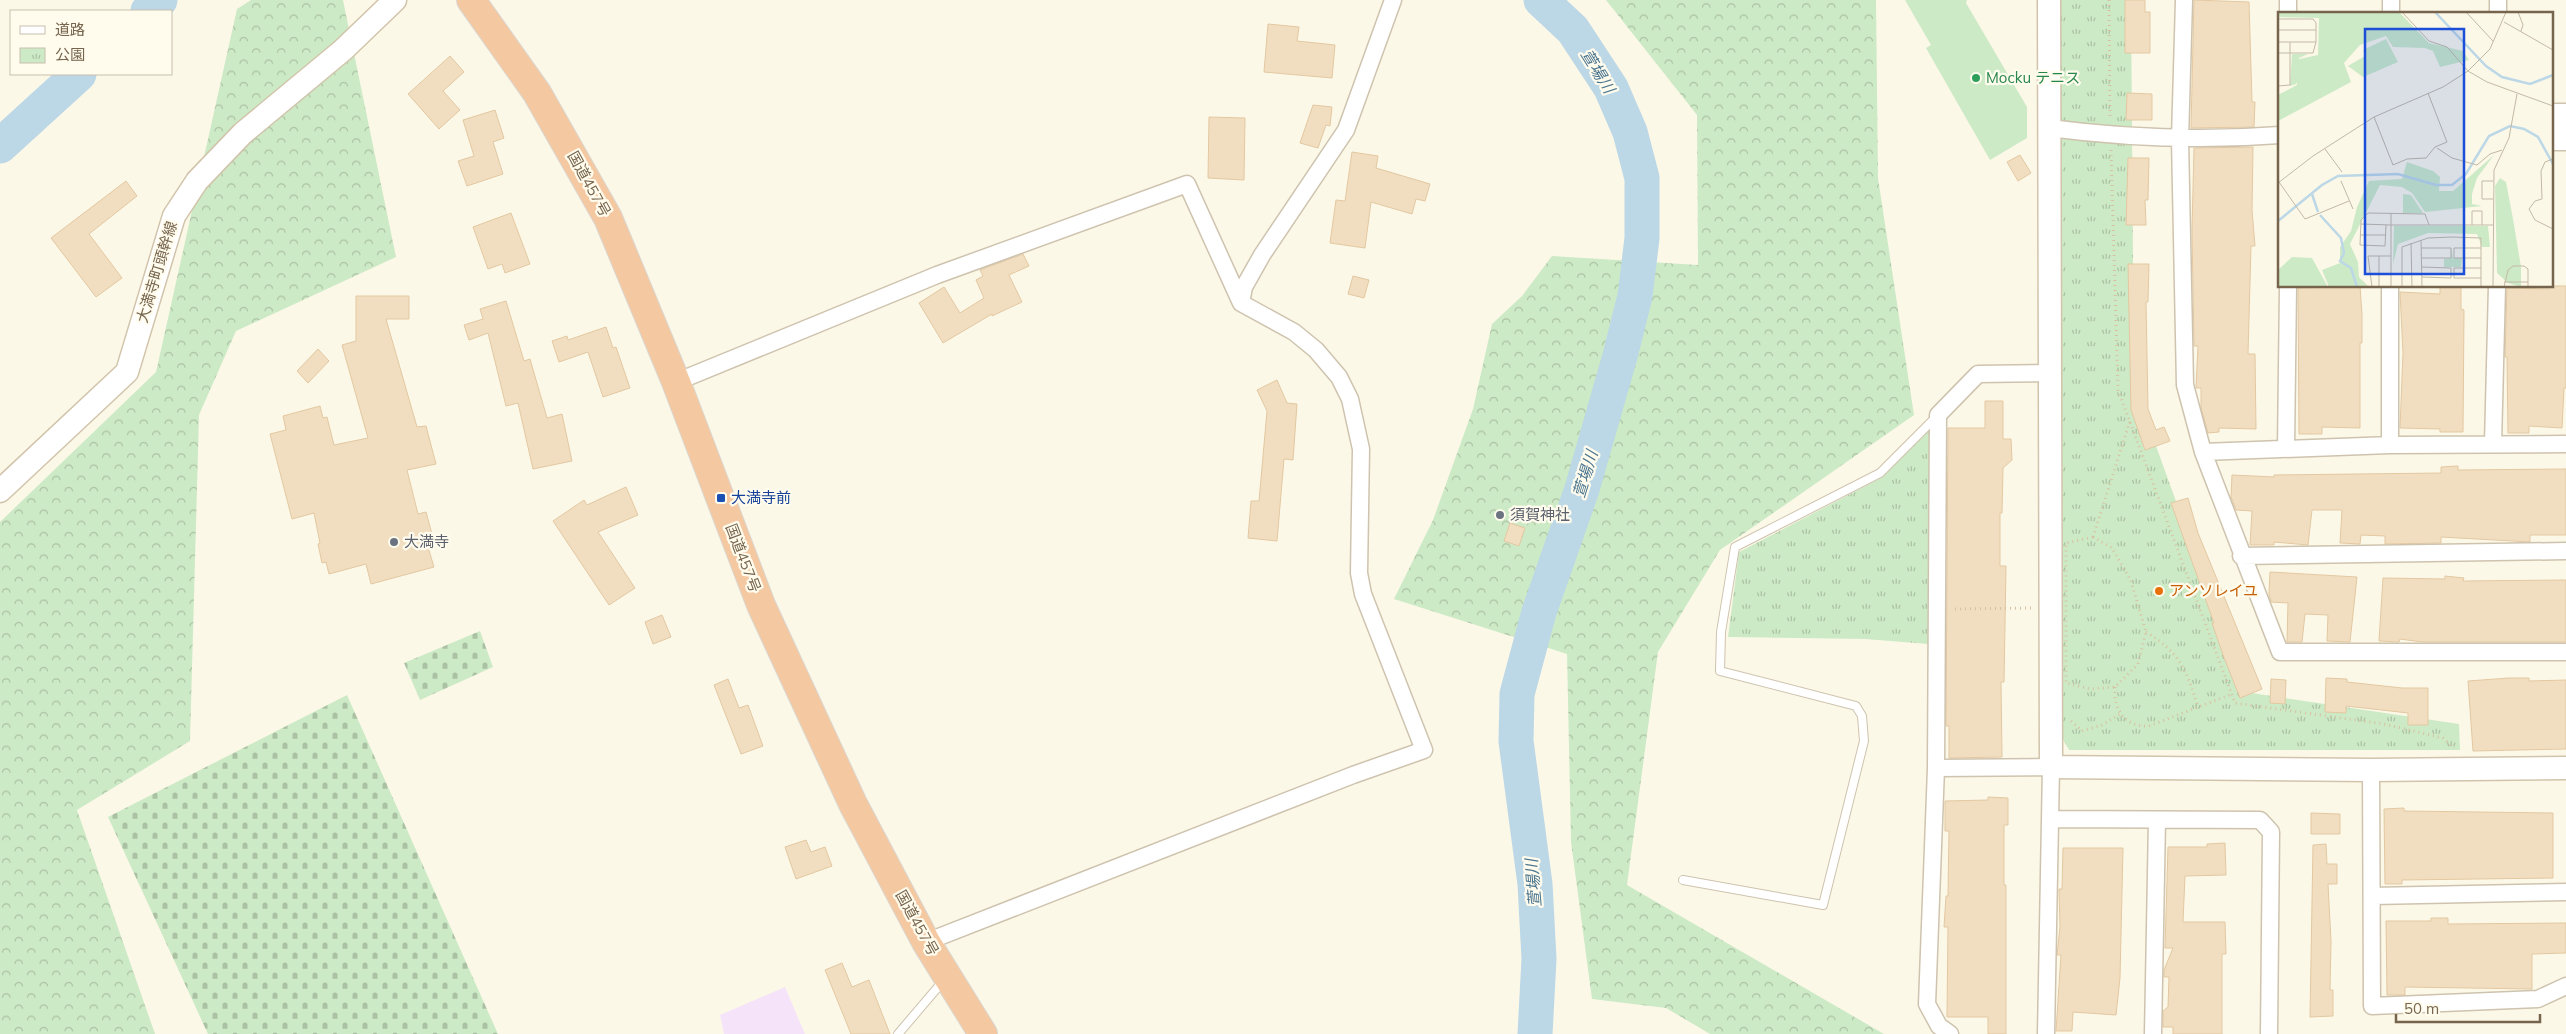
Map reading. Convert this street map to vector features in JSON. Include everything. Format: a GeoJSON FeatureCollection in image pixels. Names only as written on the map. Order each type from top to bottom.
{"type":"FeatureCollection","features":[{"type":"Feature","properties":{"kind":"highway","name":"国道457号"},"geometry":{"type":"LineString","coordinates":[[471,0],[537,93],[608,218],[676,382],[761,605],[853,804],[926,942],[983,1034]]}},
{"type":"Feature","properties":{"kind":"street","name":"大満寺町頭幹線"},"geometry":{"type":"LineString","coordinates":[[0,491],[127,372],[174,216],[197,180],[242,133],[342,50],[395,0]]}},
{"type":"Feature","properties":{"kind":"street"},"geometry":{"type":"LineString","coordinates":[[1241,304],[1244,287],[1262,255],[1346,130],[1393,0]]}},
{"type":"Feature","properties":{"kind":"street"},"geometry":{"type":"LineString","coordinates":[[2046,1034],[2051,819],[2052,608],[2049,0]]}},
{"type":"Feature","properties":{"kind":"street"},"geometry":{"type":"LineString","coordinates":[[2184,0],[2180,139],[2185,385],[2203,452],[2241,556],[2280,652],[2566,652]]}},
{"type":"Feature","properties":{"kind":"street"},"geometry":{"type":"LineString","coordinates":[[2049,128],[2110,136],[2180,139],[2278,135]]}},
{"type":"Feature","properties":{"kind":"street"},"geometry":{"type":"LineString","coordinates":[[676,382],[937,275],[1187,184],[1241,304],[1294,332],[1316,350],[1339,377],[1350,399],[1361,449],[1359,573],[1363,594],[1424,750],[1353,775],[926,942]]}},
{"type":"Feature","properties":{"kind":"street"},"geometry":{"type":"LineString","coordinates":[[2286,448],[2288,288]]}},
{"type":"Feature","properties":{"kind":"street"},"geometry":{"type":"LineString","coordinates":[[2390,288],[2390,445]]}},
{"type":"Feature","properties":{"kind":"street"},"geometry":{"type":"LineString","coordinates":[[2493,444],[2496,288]]}},
{"type":"Feature","properties":{"kind":"street"},"geometry":{"type":"LineString","coordinates":[[1950,1034],[1939,1026],[1927,1004],[1936,768],[1938,415],[1978,374],[2052,373]]}},
{"type":"Feature","properties":{"kind":"street"},"geometry":{"type":"LineString","coordinates":[[2203,452],[2390,445],[2566,444]]}},
{"type":"Feature","properties":{"kind":"street"},"geometry":{"type":"LineString","coordinates":[[2241,556],[2566,551]]}},
{"type":"Feature","properties":{"kind":"street"},"geometry":{"type":"LineString","coordinates":[[1936,768],[2051,767],[2371,770],[2566,768]]}},
{"type":"Feature","properties":{"kind":"street"},"geometry":{"type":"LineString","coordinates":[[2371,770],[2372,1006],[2538,999],[2566,986]]}},
{"type":"Feature","properties":{"kind":"street"},"geometry":{"type":"LineString","coordinates":[[2051,819],[2260,820],[2271,832],[2269,1034]]}},
{"type":"Feature","properties":{"kind":"street"},"geometry":{"type":"LineString","coordinates":[[2153,1034],[2157,820]]}},
{"type":"Feature","properties":{"kind":"street"},"geometry":{"type":"LineString","coordinates":[[2373,896],[2566,892]]}},
{"type":"Feature","properties":{"kind":"lane"},"geometry":{"type":"LineString","coordinates":[[1682,880],[1823,905],[1864,741],[1862,716],[1856,706],[1720,671],[1721,632],[1735,547],[1880,473],[1938,415]]}},
{"type":"Feature","properties":{"kind":"lane"},"geometry":{"type":"LineString","coordinates":[[898,1034],[947,976]]}},
{"type":"Feature","properties":{"kind":"path"},"geometry":{"type":"LineString","coordinates":[[2093,537],[2130,420]]}},
{"type":"Feature","properties":{"kind":"path"},"geometry":{"type":"LineString","coordinates":[[2066,683],[2090,689],[2114,688],[2138,664],[2146,632],[2131,581],[2112,548],[2093,537],[2066,543],[2066,683],[2068,692]]}},
{"type":"Feature","properties":{"kind":"path"},"geometry":{"type":"LineString","coordinates":[[1936,609],[2052,608]]}},
{"type":"Feature","properties":{"kind":"path"},"geometry":{"type":"LineString","coordinates":[[2146,632],[2166,644],[2187,671],[2198,707]]}},
{"type":"Feature","properties":{"kind":"path"},"geometry":{"type":"LineString","coordinates":[[2114,688],[2114,702],[2120,714],[2138,726],[2149,726],[2232,694]]}},
{"type":"Feature","properties":{"kind":"path"},"geometry":{"type":"LineString","coordinates":[[2070,711],[2071,720],[2082,731],[2102,725],[2120,714]]}},
{"type":"Feature","properties":{"kind":"shaded area"},"geometry":{"type":"Polygon","coordinates":[[[785,987],[805,1034],[724,1034],[720,1015],[785,987]]]}},
{"type":"Feature","properties":{"kind":"green space"},"geometry":{"type":"Polygon","coordinates":[[[251,0],[343,0],[396,257],[236,331],[199,415],[190,741],[77,810],[155,1034],[0,1034],[0,522],[156,372],[237,9],[251,0]]]}},
{"type":"Feature","properties":{"kind":"green space"},"geometry":{"type":"Polygon","coordinates":[[[1606,0],[1876,0],[1878,178],[1914,415],[1720,550],[1658,652],[1627,885],[1884,1034],[1710,1034],[1666,1008],[1592,999],[1571,842],[1567,654],[1394,599],[1433,520],[1473,409],[1492,324],[1522,296],[1552,256],[1698,265],[1697,115],[1606,0]]]}},
{"type":"Feature","properties":{"kind":"green space","name":"Mocku テニス"},"geometry":{"type":"Polygon","coordinates":[[[1905,0],[1967,0],[1966,3],[2027,107],[2027,138],[1990,160],[1926,48],[1931,45],[1905,0]]]}},
{"type":"Feature","properties":{"kind":"green space"},"geometry":{"type":"Polygon","coordinates":[[[2059,0],[2131,0],[2134,385],[2245,692],[2459,724],[2460,750],[2069,750],[2058,731],[2059,0]]]}},
{"type":"Feature","properties":{"kind":"green space"},"geometry":{"type":"Polygon","coordinates":[[[1930,428],[1928,644],[1865,639],[1728,637],[1739,552],[1881,478],[1930,428]]]}},
{"type":"Feature","properties":{"kind":"green space"},"geometry":{"type":"Polygon","coordinates":[[[480,631],[493,667],[420,700],[404,663],[480,631]]]}},
{"type":"Feature","properties":{"kind":"green space"},"geometry":{"type":"Polygon","coordinates":[[[347,695],[498,1034],[208,1034],[108,817],[347,695]]]}},
{"type":"Feature","properties":{"kind":"building"},"geometry":{"type":"Polygon","coordinates":[[[2125,0],[2145,0],[2145,12],[2150,12],[2150,53],[2125,53],[2125,0]]]}},
{"type":"Feature","properties":{"kind":"building"},"geometry":{"type":"Polygon","coordinates":[[[2194,0],[2249,2],[2252,102],[2255,102],[2254,127],[2191,128],[2194,0]]]}},
{"type":"Feature","properties":{"kind":"building"},"geometry":{"type":"Polygon","coordinates":[[[1268,24],[1299,27],[1297,41],[1335,45],[1332,78],[1264,72],[1268,24]]]}},
{"type":"Feature","properties":{"kind":"building"},"geometry":{"type":"Polygon","coordinates":[[[450,56],[464,72],[443,91],[460,110],[439,129],[408,94],[450,56]]]}},
{"type":"Feature","properties":{"kind":"building"},"geometry":{"type":"Polygon","coordinates":[[[2127,93],[2152,94],[2152,120],[2126,120],[2127,93]]]}},
{"type":"Feature","properties":{"kind":"building"},"geometry":{"type":"Polygon","coordinates":[[[1313,105],[1332,107],[1330,126],[1326,125],[1318,148],[1300,143],[1313,105]]]}},
{"type":"Feature","properties":{"kind":"building"},"geometry":{"type":"Polygon","coordinates":[[[495,110],[504,138],[493,142],[503,174],[467,186],[458,161],[474,156],[463,120],[495,110]]]}},
{"type":"Feature","properties":{"kind":"building"},"geometry":{"type":"Polygon","coordinates":[[[1209,117],[1245,118],[1244,180],[1208,178],[1209,117]]]}},
{"type":"Feature","properties":{"kind":"building"},"geometry":{"type":"Polygon","coordinates":[[[2253,147],[2252,210],[2255,246],[2251,246],[2248,354],[2255,354],[2256,429],[2219,428],[2219,432],[2208,433],[2201,408],[2201,388],[2196,388],[2198,346],[2194,346],[2192,230],[2194,148],[2253,147]]]}},
{"type":"Feature","properties":{"kind":"building"},"geometry":{"type":"Polygon","coordinates":[[[1352,152],[1378,156],[1376,168],[1430,184],[1425,201],[1416,199],[1412,214],[1371,202],[1365,248],[1330,243],[1336,200],[1345,201],[1352,152]]]}},
{"type":"Feature","properties":{"kind":"building"},"geometry":{"type":"Polygon","coordinates":[[[2020,155],[2031,173],[2018,181],[2007,162],[2020,155]]]}},
{"type":"Feature","properties":{"kind":"building"},"geometry":{"type":"Polygon","coordinates":[[[2128,158],[2149,158],[2148,200],[2145,200],[2146,225],[2126,225],[2128,158]]]}},
{"type":"Feature","properties":{"kind":"building"},"geometry":{"type":"Polygon","coordinates":[[[126,181],[137,196],[89,234],[122,278],[96,297],[51,238],[126,181]]]}},
{"type":"Feature","properties":{"kind":"building"},"geometry":{"type":"Polygon","coordinates":[[[511,213],[530,264],[505,273],[502,264],[488,269],[473,227],[511,213]]]}},
{"type":"Feature","properties":{"kind":"building"},"geometry":{"type":"Polygon","coordinates":[[[1023,254],[1029,266],[1009,275],[1022,302],[992,316],[992,314],[943,343],[919,303],[944,287],[960,313],[984,298],[976,280],[983,276],[980,270],[1023,254]]]}},
{"type":"Feature","properties":{"kind":"building"},"geometry":{"type":"Polygon","coordinates":[[[2128,264],[2149,264],[2148,302],[2146,302],[2148,409],[2156,430],[2164,427],[2170,441],[2145,450],[2131,410],[2128,264]]]}},
{"type":"Feature","properties":{"kind":"building"},"geometry":{"type":"Polygon","coordinates":[[[1353,276],[1369,280],[1364,298],[1348,294],[1353,276]]]}},
{"type":"Feature","properties":{"kind":"building"},"geometry":{"type":"Polygon","coordinates":[[[2554,286],[2566,286],[2566,388],[2564,388],[2562,428],[2529,426],[2529,433],[2508,433],[2507,357],[2505,357],[2507,288],[2554,288],[2554,286]]]}},
{"type":"Feature","properties":{"kind":"building"},"geometry":{"type":"Polygon","coordinates":[[[2298,288],[2360,288],[2362,343],[2360,343],[2360,428],[2322,427],[2322,434],[2299,434],[2298,288]]]}},
{"type":"Feature","properties":{"kind":"building"},"geometry":{"type":"Polygon","coordinates":[[[2440,288],[2461,288],[2461,309],[2464,310],[2463,432],[2440,432],[2440,429],[2400,428],[2403,353],[2400,292],[2440,294],[2440,288]]]}},
{"type":"Feature","properties":{"kind":"building"},"geometry":{"type":"Polygon","coordinates":[[[356,296],[409,296],[409,319],[386,319],[417,427],[426,426],[436,464],[407,470],[418,514],[426,512],[435,545],[428,547],[434,567],[371,584],[366,564],[329,574],[326,562],[322,563],[314,513],[292,519],[270,434],[286,430],[283,416],[320,406],[323,418],[327,417],[334,445],[368,438],[342,345],[356,341],[356,296]]]}},
{"type":"Feature","properties":{"kind":"building"},"geometry":{"type":"Polygon","coordinates":[[[506,301],[524,361],[530,359],[547,418],[562,414],[572,461],[533,469],[518,403],[506,406],[488,333],[469,340],[464,325],[483,319],[480,309],[506,301]]]}},
{"type":"Feature","properties":{"kind":"building"},"geometry":{"type":"Polygon","coordinates":[[[606,327],[613,348],[616,347],[630,388],[603,397],[588,352],[559,362],[552,341],[567,336],[568,340],[606,327]]]}},
{"type":"Feature","properties":{"kind":"building"},"geometry":{"type":"Polygon","coordinates":[[[318,349],[329,361],[308,383],[297,371],[318,349]]]}},
{"type":"Feature","properties":{"kind":"building"},"geometry":{"type":"Polygon","coordinates":[[[1277,380],[1287,403],[1297,404],[1293,460],[1284,459],[1277,541],[1248,538],[1251,501],[1259,501],[1267,411],[1257,390],[1277,380]]]}},
{"type":"Feature","properties":{"kind":"building"},"geometry":{"type":"Polygon","coordinates":[[[1985,401],[2003,401],[2003,439],[2011,439],[2012,460],[2003,468],[2002,513],[2000,513],[2000,566],[2006,566],[2004,682],[2001,682],[2002,757],[1949,758],[1949,726],[1946,726],[1948,428],[1985,428],[1985,401]]]}},
{"type":"Feature","properties":{"kind":"building"},"geometry":{"type":"Polygon","coordinates":[[[2458,466],[2458,470],[2566,469],[2566,535],[2530,535],[2530,542],[2441,537],[2441,543],[2385,544],[2385,536],[2361,535],[2360,544],[2340,543],[2342,510],[2312,510],[2308,545],[2274,542],[2274,545],[2250,545],[2252,511],[2236,510],[2231,497],[2232,475],[2274,477],[2274,475],[2441,473],[2441,467],[2458,466]]]}},
{"type":"Feature","properties":{"kind":"building"},"geometry":{"type":"Polygon","coordinates":[[[626,487],[638,515],[598,532],[635,588],[609,605],[553,521],[584,500],[587,505],[626,487]]]}},
{"type":"Feature","properties":{"kind":"building"},"geometry":{"type":"Polygon","coordinates":[[[2188,498],[2198,533],[2262,689],[2240,698],[2223,655],[2212,623],[2214,623],[2171,503],[2188,498]]]}},
{"type":"Feature","properties":{"kind":"building"},"geometry":{"type":"Polygon","coordinates":[[[1510,523],[1525,528],[1519,546],[1504,541],[1510,523]]]}},
{"type":"Feature","properties":{"kind":"building"},"geometry":{"type":"Polygon","coordinates":[[[2270,572],[2357,577],[2350,642],[2327,641],[2328,615],[2305,614],[2302,642],[2287,642],[2288,603],[2271,602],[2269,594],[2270,572]]]}},
{"type":"Feature","properties":{"kind":"building"},"geometry":{"type":"Polygon","coordinates":[[[2445,576],[2464,578],[2463,581],[2566,580],[2566,642],[2422,642],[2400,639],[2399,642],[2379,641],[2383,578],[2445,579],[2445,576]]]}},
{"type":"Feature","properties":{"kind":"building"},"geometry":{"type":"Polygon","coordinates":[[[662,615],[671,637],[653,644],[645,622],[662,615]]]}},
{"type":"Feature","properties":{"kind":"building"},"geometry":{"type":"Polygon","coordinates":[[[2326,678],[2347,679],[2347,682],[2402,688],[2428,688],[2428,725],[2408,725],[2408,713],[2346,706],[2346,713],[2325,712],[2326,678]]]}},
{"type":"Feature","properties":{"kind":"building"},"geometry":{"type":"Polygon","coordinates":[[[2529,678],[2529,681],[2566,680],[2566,749],[2473,751],[2468,681],[2529,678]]]}},
{"type":"Feature","properties":{"kind":"building"},"geometry":{"type":"Polygon","coordinates":[[[728,679],[739,708],[748,705],[763,746],[741,754],[714,685],[728,679]]]}},
{"type":"Feature","properties":{"kind":"building"},"geometry":{"type":"Polygon","coordinates":[[[2271,679],[2286,680],[2285,704],[2270,703],[2271,679]]]}},
{"type":"Feature","properties":{"kind":"building"},"geometry":{"type":"Polygon","coordinates":[[[1988,797],[2008,798],[2008,825],[2004,825],[2006,1034],[1988,1034],[1988,1017],[1947,1017],[1948,927],[1944,927],[1946,896],[1948,896],[1949,831],[1945,831],[1945,801],[1988,800],[1988,797]]]}},
{"type":"Feature","properties":{"kind":"building"},"geometry":{"type":"Polygon","coordinates":[[[2404,808],[2404,811],[2553,813],[2553,878],[2402,880],[2402,884],[2385,884],[2384,809],[2404,808]]]}},
{"type":"Feature","properties":{"kind":"building"},"geometry":{"type":"Polygon","coordinates":[[[2311,813],[2340,814],[2340,834],[2311,834],[2311,813]]]}},
{"type":"Feature","properties":{"kind":"building"},"geometry":{"type":"Polygon","coordinates":[[[806,840],[811,852],[825,847],[832,866],[796,879],[785,847],[806,840]]]}},
{"type":"Feature","properties":{"kind":"building"},"geometry":{"type":"Polygon","coordinates":[[[2225,843],[2226,875],[2185,876],[2183,922],[2225,922],[2226,954],[2222,954],[2222,1034],[2173,1034],[2173,1027],[2163,1027],[2163,1011],[2168,1007],[2169,977],[2164,977],[2164,970],[2173,948],[2165,948],[2168,847],[2207,847],[2207,844],[2225,843]]]}},
{"type":"Feature","properties":{"kind":"building"},"geometry":{"type":"Polygon","coordinates":[[[2326,844],[2327,864],[2337,864],[2337,884],[2328,884],[2331,941],[2330,990],[2333,990],[2333,1016],[2310,1017],[2313,845],[2326,844]]]}},
{"type":"Feature","properties":{"kind":"building"},"geometry":{"type":"Polygon","coordinates":[[[2063,848],[2123,848],[2120,978],[2116,1015],[2073,1012],[2072,1031],[2056,1031],[2061,955],[2057,955],[2060,927],[2059,889],[2062,889],[2063,848]]]}},
{"type":"Feature","properties":{"kind":"building"},"geometry":{"type":"Polygon","coordinates":[[[2431,918],[2448,918],[2448,924],[2566,923],[2566,953],[2532,954],[2532,989],[2405,987],[2405,995],[2387,995],[2386,921],[2431,921],[2431,918]]]}},
{"type":"Feature","properties":{"kind":"building"},"geometry":{"type":"Polygon","coordinates":[[[842,963],[852,987],[869,980],[890,1034],[851,1034],[825,970],[842,963]]]}},
{"type":"Feature","properties":{"kind":"waterway"},"geometry":{"type":"LineString","coordinates":[[149,10],[160,0]]}},
{"type":"Feature","properties":{"kind":"waterway","name":"萱場川"},"geometry":{"type":"LineString","coordinates":[[1535,1034],[1539,959],[1535,884],[1516,741],[1517,694],[1539,612],[1582,489],[1620,356],[1635,296],[1642,238],[1642,178],[1630,132],[1611,88],[1573,30],[1541,0]]}},
{"type":"Feature","properties":{"kind":"waterway"},"geometry":{"type":"LineString","coordinates":[[0,146],[78,75]]}},
{"type":"Feature","properties":{"kind":"place","name":"Mocku テニス"},"geometry":{"type":"Point","coordinates":[1976,78]}},
{"type":"Feature","properties":{"kind":"place","name":"大満寺前"},"geometry":{"type":"Point","coordinates":[721,498]}},
{"type":"Feature","properties":{"kind":"place","name":"須賀神社"},"geometry":{"type":"Point","coordinates":[1500,515]}},
{"type":"Feature","properties":{"kind":"place","name":"大満寺"},"geometry":{"type":"Point","coordinates":[394,542]}},
{"type":"Feature","properties":{"kind":"place","name":"アンソレイユ"},"geometry":{"type":"Point","coordinates":[2159,591]}}]}
